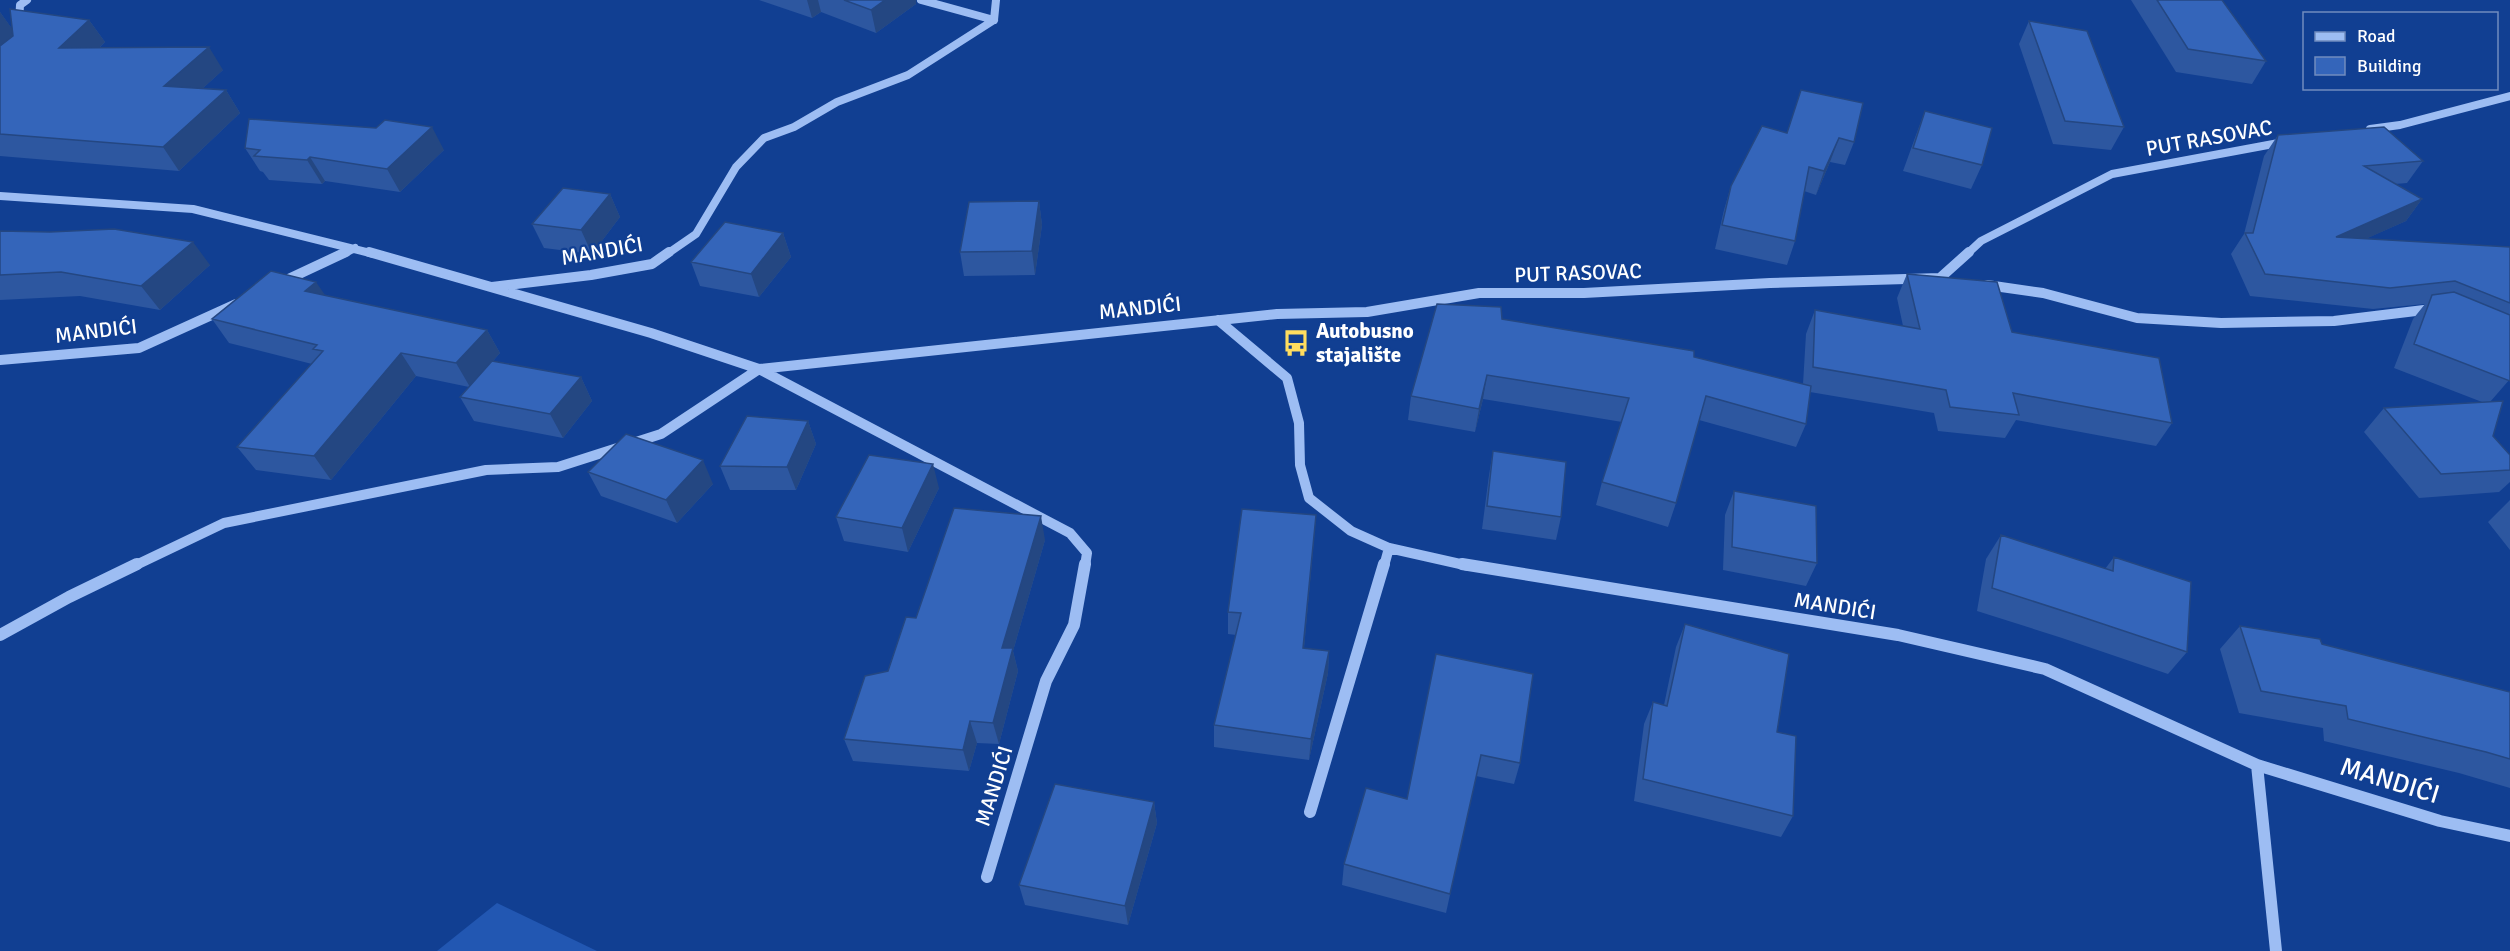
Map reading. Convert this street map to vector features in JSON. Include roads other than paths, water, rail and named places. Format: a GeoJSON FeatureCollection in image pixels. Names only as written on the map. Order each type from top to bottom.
{"type":"FeatureCollection","features":[{"type":"Feature","properties":{"kind":"street"},"geometry":{"type":"LineString","coordinates":[[19,28],[20,5],[27,0]]}},
{"type":"Feature","properties":{"kind":"street"},"geometry":{"type":"LineString","coordinates":[[921,0],[994,20],[996,0]]}},
{"type":"Feature","properties":{"kind":"street","name":"MANDIĆI"},"geometry":{"type":"LineString","coordinates":[[489,288],[591,275],[652,264],[696,234],[736,167],[764,138],[794,127],[837,102],[908,75],[994,20]]}},
{"type":"Feature","properties":{"kind":"street"},"geometry":{"type":"LineString","coordinates":[[2354,132],[2400,125],[2510,96]]}},
{"type":"Feature","properties":{"kind":"street","name":"PUT RASOVAC"},"geometry":{"type":"LineString","coordinates":[[1940,278],[1981,241],[2112,174],[2297,140]]}},
{"type":"Feature","properties":{"kind":"street","name":"MANDIĆI"},"geometry":{"type":"LineString","coordinates":[[0,196],[193,209],[355,248],[651,333],[759,369],[1071,533],[1087,554],[1074,625],[1046,681],[987,877]]}},
{"type":"Feature","properties":{"kind":"street"},"geometry":{"type":"LineString","coordinates":[[269,288],[355,248]]}},
{"type":"Feature","properties":{"kind":"street","name":"PUT RASOVAC"},"geometry":{"type":"LineString","coordinates":[[1218,320],[1277,314],[1367,312],[1479,293],[1584,293],[1770,283],[1940,278],[1952,280]]}},
{"type":"Feature","properties":{"kind":"street"},"geometry":{"type":"LineString","coordinates":[[1975,283],[2043,293],[2137,318],[2221,323],[2334,321],[2434,309],[2445,314]]}},
{"type":"Feature","properties":{"kind":"street","name":"MANDIĆI"},"geometry":{"type":"LineString","coordinates":[[0,360],[139,348],[248,298]]}},
{"type":"Feature","properties":{"kind":"street","name":"MANDIĆI"},"geometry":{"type":"LineString","coordinates":[[0,635],[69,597],[224,523],[486,470],[558,467],[661,434],[759,369],[1218,320],[1287,378],[1299,423],[1300,465],[1309,498],[1351,531],[1389,548],[1487,570],[1898,635],[2044,669],[2257,765],[2440,821],[2510,836]]}},
{"type":"Feature","properties":{"kind":"street"},"geometry":{"type":"LineString","coordinates":[[1310,812],[1389,548]]}},
{"type":"Feature","properties":{"kind":"street"},"geometry":{"type":"LineString","coordinates":[[2257,765],[2276,951]]}},
{"type":"Feature","properties":{"kind":"place","name":"Autobusno stajalište"},"geometry":{"type":"Point","coordinates":[1296,343]}}]}
